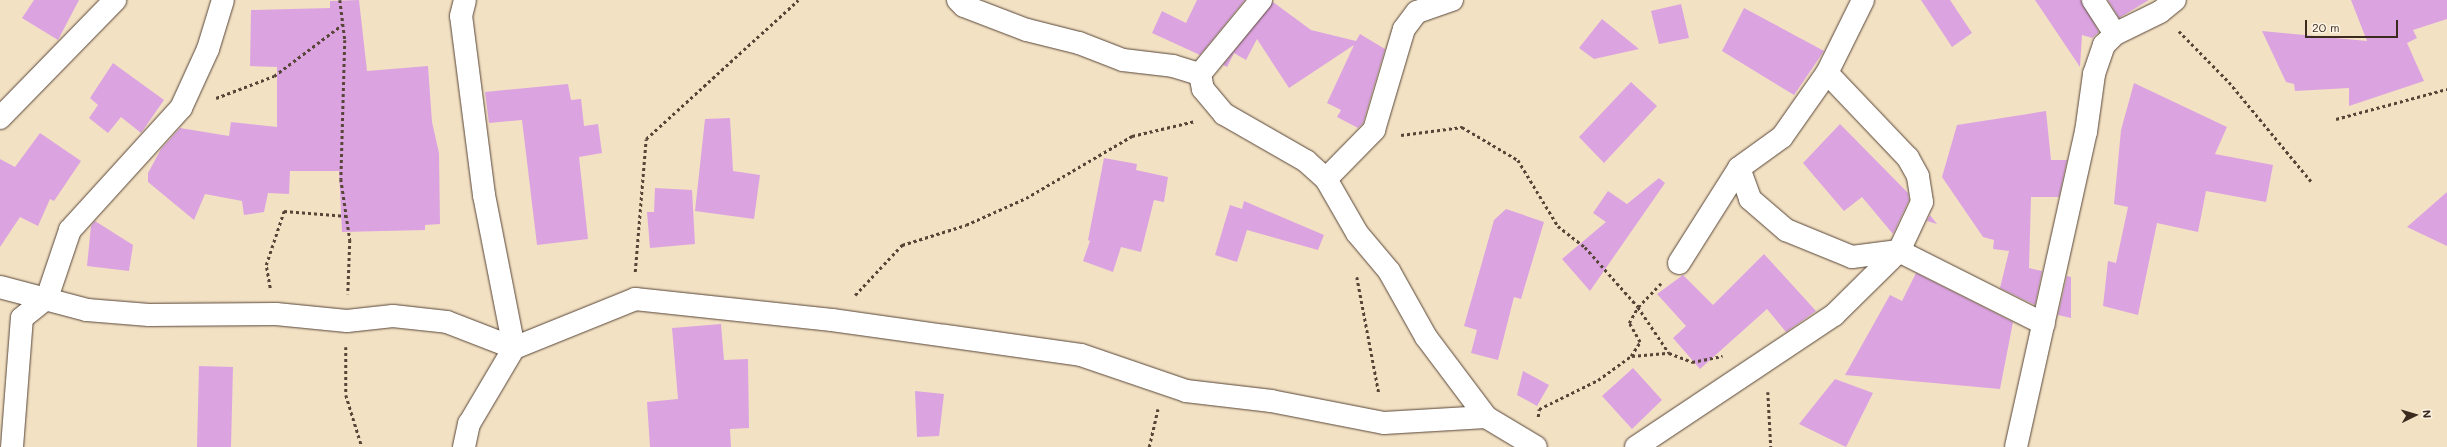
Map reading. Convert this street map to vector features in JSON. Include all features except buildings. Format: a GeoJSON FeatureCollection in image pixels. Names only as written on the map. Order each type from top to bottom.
{"type":"FeatureCollection","features":[{"type":"Feature","properties":{"kind":"street"},"geometry":{"type":"LineString","coordinates":[[0,118],[115,0]]}},
{"type":"Feature","properties":{"kind":"street"},"geometry":{"type":"LineString","coordinates":[[12,447],[22,318],[47,298],[70,230],[181,108],[208,49],[223,0]]}},
{"type":"Feature","properties":{"kind":"street"},"geometry":{"type":"LineString","coordinates":[[465,0],[461,16],[484,195],[514,348]]}},
{"type":"Feature","properties":{"kind":"street"},"geometry":{"type":"LineString","coordinates":[[958,0],[964,6],[1027,30],[1079,43],[1123,60],[1173,66],[1200,74]]}},
{"type":"Feature","properties":{"kind":"street"},"geometry":{"type":"LineString","coordinates":[[1200,74],[1261,0]]}},
{"type":"Feature","properties":{"kind":"street"},"geometry":{"type":"LineString","coordinates":[[1326,179],[1374,130],[1386,96],[1404,29],[1417,12],[1452,0]]}},
{"type":"Feature","properties":{"kind":"street"},"geometry":{"type":"LineString","coordinates":[[1679,263],[1738,168],[1782,137],[1826,73],[1863,0]]}},
{"type":"Feature","properties":{"kind":"street"},"geometry":{"type":"LineString","coordinates":[[2093,0],[2115,34]]}},
{"type":"Feature","properties":{"kind":"street"},"geometry":{"type":"LineString","coordinates":[[2016,447],[2086,132],[2094,74],[2104,45],[2115,34],[2168,6]]}},
{"type":"Feature","properties":{"kind":"street"},"geometry":{"type":"LineString","coordinates":[[1636,447],[1834,315],[1899,251],[1922,202],[1918,176],[1908,158],[1826,73]]}},
{"type":"Feature","properties":{"kind":"street"},"geometry":{"type":"LineString","coordinates":[[1200,74],[1203,89],[1224,114],[1306,161],[1326,179],[1357,233],[1389,271],[1426,337],[1486,417],[1535,446]]}},
{"type":"Feature","properties":{"kind":"street"},"geometry":{"type":"LineString","coordinates":[[1738,168],[1750,199],[1786,230],[1852,257],[1899,251],[2044,324]]}},
{"type":"Feature","properties":{"kind":"street"},"geometry":{"type":"LineString","coordinates":[[0,287],[47,298],[87,310],[149,315],[276,314],[346,321],[393,316],[447,322],[514,348]]}},
{"type":"Feature","properties":{"kind":"street"},"geometry":{"type":"LineString","coordinates":[[464,447],[469,424],[514,348],[634,299],[832,320],[1081,355],[1186,391],[1271,401],[1384,423],[1486,417]]}},
{"type":"Feature","properties":{"kind":"path"},"geometry":{"type":"LineString","coordinates":[[340,0],[343,24],[341,179],[347,216],[346,395],[362,447]]}},
{"type":"Feature","properties":{"kind":"path"},"geometry":{"type":"LineString","coordinates":[[634,299],[635,232],[646,139],[798,0]]}},
{"type":"Feature","properties":{"kind":"path"},"geometry":{"type":"LineString","coordinates":[[2168,6],[2311,181]]}},
{"type":"Feature","properties":{"kind":"path"},"geometry":{"type":"LineString","coordinates":[[181,108],[224,96],[274,76],[343,24]]}},
{"type":"Feature","properties":{"kind":"path"},"geometry":{"type":"LineString","coordinates":[[2336,119],[2447,89]]}},
{"type":"Feature","properties":{"kind":"path"},"geometry":{"type":"LineString","coordinates":[[832,320],[902,245],[966,225],[1026,198],[1132,136],[1224,114]]}},
{"type":"Feature","properties":{"kind":"path"},"geometry":{"type":"LineString","coordinates":[[1365,139],[1462,127],[1518,160],[1558,226],[1585,247],[1638,307],[1669,353]]}},
{"type":"Feature","properties":{"kind":"path"},"geometry":{"type":"LineString","coordinates":[[276,314],[266,265],[284,211],[347,216]]}},
{"type":"Feature","properties":{"kind":"path"},"geometry":{"type":"LineString","coordinates":[[1535,446],[1538,409],[1598,380],[1631,356],[1640,342],[1629,323],[1638,307],[1679,263]]}},
{"type":"Feature","properties":{"kind":"path"},"geometry":{"type":"LineString","coordinates":[[1356,274],[1384,423]]}},
{"type":"Feature","properties":{"kind":"path"},"geometry":{"type":"LineString","coordinates":[[1631,356],[1669,353],[1692,362],[1717,355],[1766,361],[1771,447]]}},
{"type":"Feature","properties":{"kind":"path"},"geometry":{"type":"LineString","coordinates":[[1149,447],[1163,383]]}}]}
